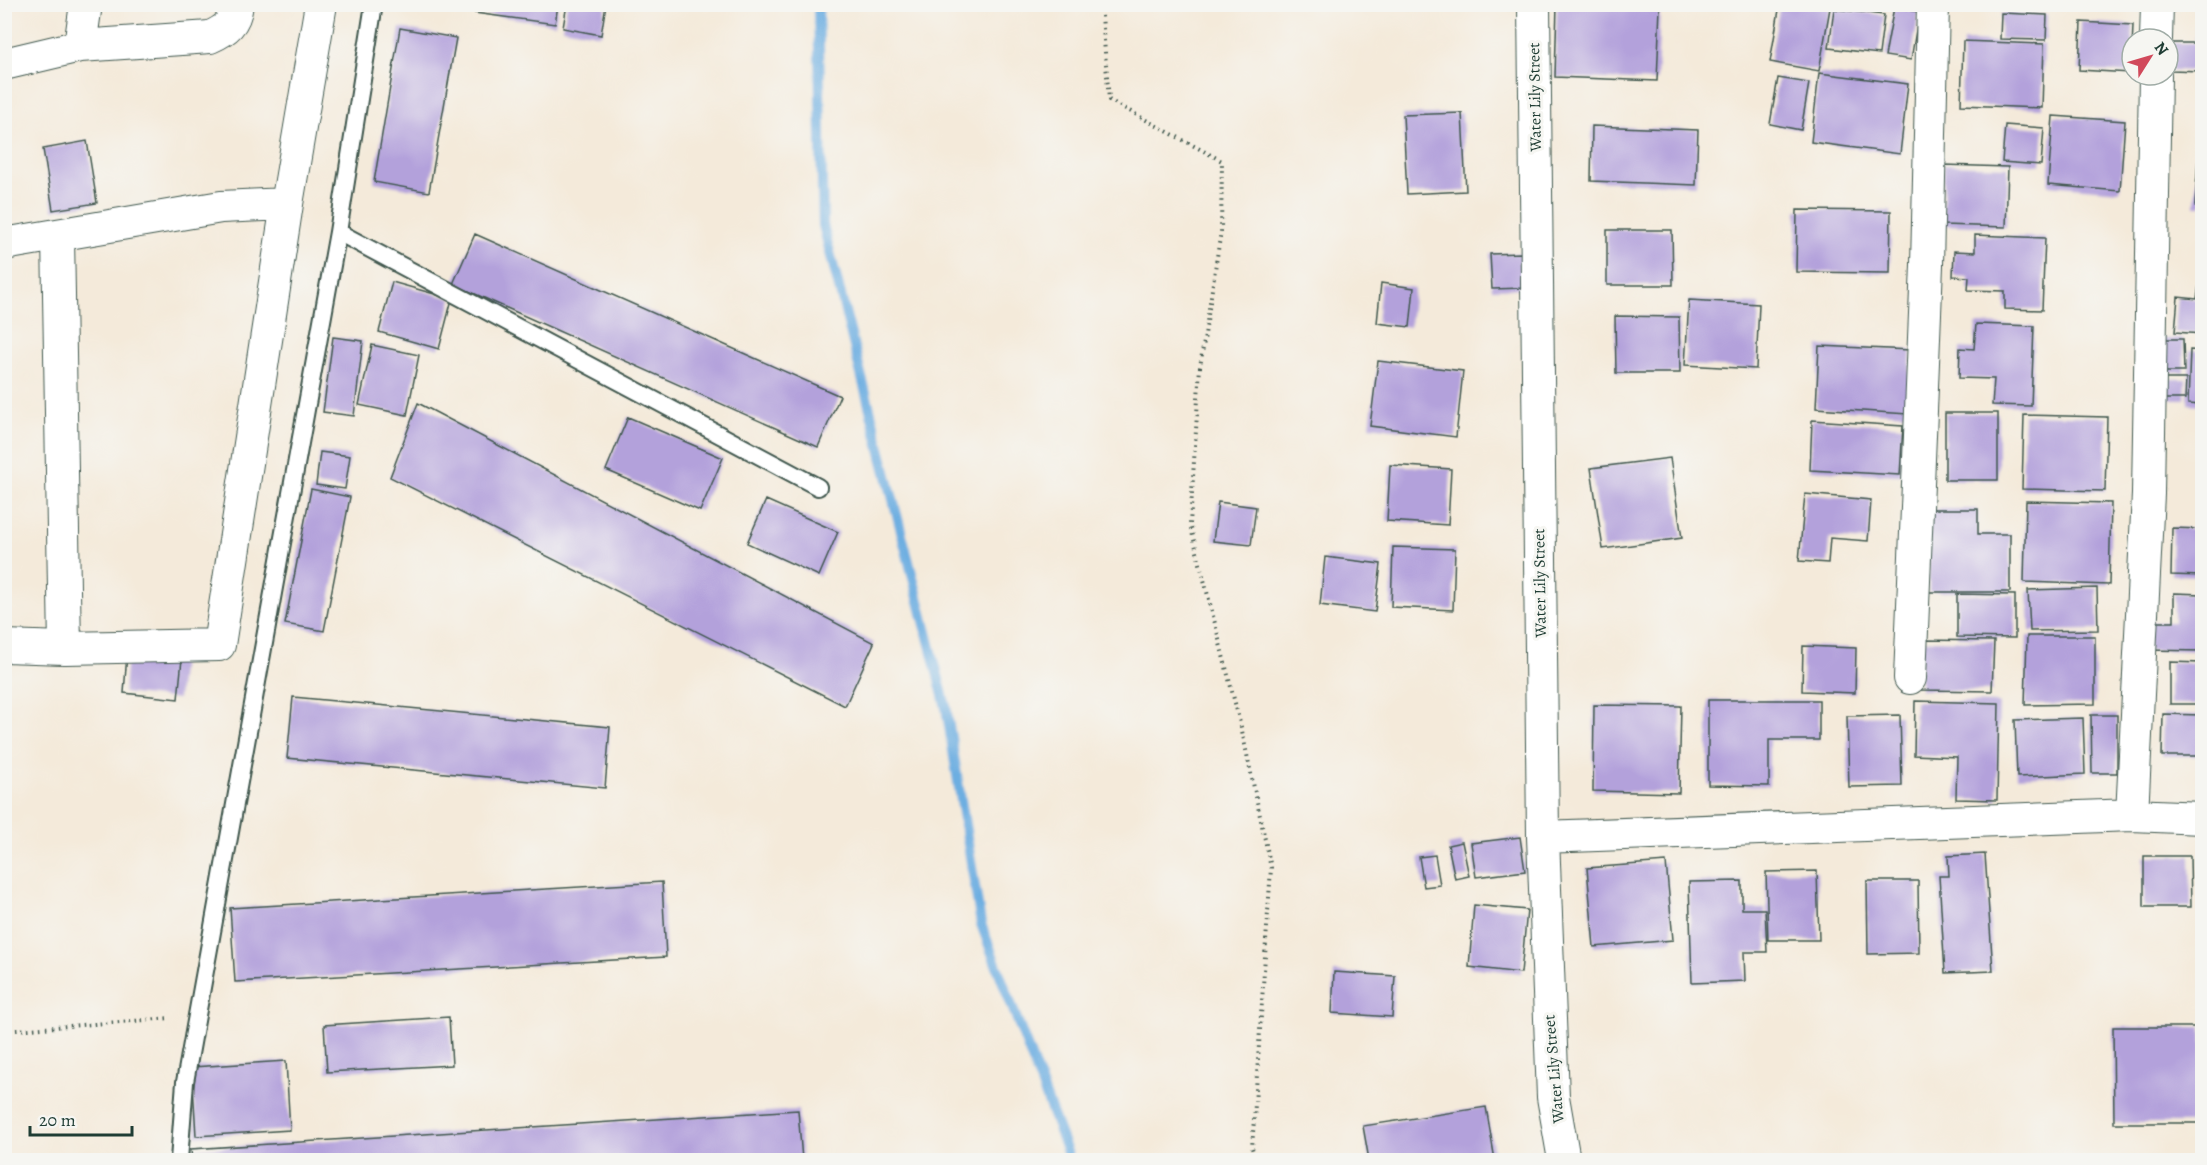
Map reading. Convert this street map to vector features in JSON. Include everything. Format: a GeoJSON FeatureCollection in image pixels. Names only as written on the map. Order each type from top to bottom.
{"type":"FeatureCollection","features":[{"type":"Feature","properties":{"kind":"street"},"geometry":{"type":"LineString","coordinates":[[80,46],[86,4]]}},
{"type":"Feature","properties":{"kind":"street"},"geometry":{"type":"LineString","coordinates":[[4,64],[80,46],[210,37],[227,30],[236,13],[237,4]]}},
{"type":"Feature","properties":{"kind":"street"},"geometry":{"type":"LineString","coordinates":[[4,646],[65,648],[219,645],[287,204],[321,4]]}},
{"type":"Feature","properties":{"kind":"street","name":"Water Lily Street"},"geometry":{"type":"LineString","coordinates":[[1534,4],[1543,837],[1553,1097],[1564,1161]]}},
{"type":"Feature","properties":{"kind":"street"},"geometry":{"type":"LineString","coordinates":[[1910,678],[1927,265],[1933,4]]}},
{"type":"Feature","properties":{"kind":"street"},"geometry":{"type":"LineString","coordinates":[[2156,27],[2157,4]]}},
{"type":"Feature","properties":{"kind":"street"},"geometry":{"type":"LineString","coordinates":[[2132,815],[2148,494],[2156,87]]}},
{"type":"Feature","properties":{"kind":"street"},"geometry":{"type":"LineString","coordinates":[[4,244],[221,207],[287,204]]}},
{"type":"Feature","properties":{"kind":"street"},"geometry":{"type":"LineString","coordinates":[[58,236],[65,648]]}},
{"type":"Feature","properties":{"kind":"street"},"geometry":{"type":"LineString","coordinates":[[1543,837],[2132,815],[2202,818]]}},
{"type":"Feature","properties":{"kind":"lane"},"geometry":{"type":"LineString","coordinates":[[179,1161],[185,1082],[338,232],[374,4]]}},
{"type":"Feature","properties":{"kind":"lane"},"geometry":{"type":"LineString","coordinates":[[338,232],[818,488]]}},
{"type":"Feature","properties":{"kind":"path"},"geometry":{"type":"LineString","coordinates":[[1101,4],[1109,100],[1222,161],[1221,231],[1200,367],[1190,524],[1242,731],[1271,868],[1252,1148],[1256,1161]]}},
{"type":"Feature","properties":{"kind":"path"},"geometry":{"type":"LineString","coordinates":[[4,1031],[197,1016]]}},
{"type":"Feature","properties":{"kind":"building"},"geometry":{"type":"Polygon","coordinates":[[[436,4],[463,4],[463,10],[436,4]]]}},
{"type":"Feature","properties":{"kind":"building"},"geometry":{"type":"Polygon","coordinates":[[[567,4],[606,4],[601,35],[563,28],[567,4]]]}},
{"type":"Feature","properties":{"kind":"building"},"geometry":{"type":"Polygon","coordinates":[[[1557,4],[1660,7],[1657,81],[1555,77],[1557,4]]]}},
{"type":"Feature","properties":{"kind":"building"},"geometry":{"type":"Polygon","coordinates":[[[1780,4],[1810,4],[1830,8],[1819,71],[1770,62],[1780,4]]]}},
{"type":"Feature","properties":{"kind":"building"},"geometry":{"type":"Polygon","coordinates":[[[477,5],[558,5],[555,24],[475,13],[477,5]]]}},
{"type":"Feature","properties":{"kind":"building"},"geometry":{"type":"Polygon","coordinates":[[[1894,7],[1919,12],[1911,60],[1885,56],[1894,7]]]}},
{"type":"Feature","properties":{"kind":"building"},"geometry":{"type":"Polygon","coordinates":[[[1834,9],[1884,15],[1879,54],[1829,48],[1834,9]]]}},
{"type":"Feature","properties":{"kind":"building"},"geometry":{"type":"Polygon","coordinates":[[[2001,13],[2047,15],[2046,40],[2000,39],[2001,13]]]}},
{"type":"Feature","properties":{"kind":"building"},"geometry":{"type":"Polygon","coordinates":[[[2196,20],[2202,20],[2202,71],[2180,70],[2180,43],[2195,43],[2196,20]]]}},
{"type":"Feature","properties":{"kind":"building"},"geometry":{"type":"Polygon","coordinates":[[[2081,22],[2133,25],[2133,27],[2120,27],[2120,72],[2079,70],[2081,22]]]}},
{"type":"Feature","properties":{"kind":"building"},"geometry":{"type":"Polygon","coordinates":[[[400,28],[456,38],[429,192],[374,182],[400,28]]]}},
{"type":"Feature","properties":{"kind":"building"},"geometry":{"type":"Polygon","coordinates":[[[1963,41],[2044,44],[2042,108],[1961,105],[1963,41]]]}},
{"type":"Feature","properties":{"kind":"building"},"geometry":{"type":"Polygon","coordinates":[[[1819,73],[1908,84],[1900,154],[1811,142],[1819,73]]]}},
{"type":"Feature","properties":{"kind":"building"},"geometry":{"type":"Polygon","coordinates":[[[1778,78],[1809,83],[1801,130],[1770,124],[1778,78]]]}},
{"type":"Feature","properties":{"kind":"building"},"geometry":{"type":"Polygon","coordinates":[[[1462,113],[1466,191],[1407,194],[1403,115],[1462,113]]]}},
{"type":"Feature","properties":{"kind":"building"},"geometry":{"type":"Polygon","coordinates":[[[2053,116],[2125,121],[2120,191],[2048,185],[2053,116]]]}},
{"type":"Feature","properties":{"kind":"building"},"geometry":{"type":"Polygon","coordinates":[[[2005,125],[2044,128],[2041,165],[2002,162],[2005,125]]]}},
{"type":"Feature","properties":{"kind":"building"},"geometry":{"type":"Polygon","coordinates":[[[1592,126],[1698,130],[1696,185],[1591,181],[1592,126]]]}},
{"type":"Feature","properties":{"kind":"building"},"geometry":{"type":"Polygon","coordinates":[[[87,141],[97,203],[53,210],[43,149],[87,141]]]}},
{"type":"Feature","properties":{"kind":"building"},"geometry":{"type":"Polygon","coordinates":[[[2198,156],[2202,157],[2202,206],[2195,206],[2198,156]]]}},
{"type":"Feature","properties":{"kind":"building"},"geometry":{"type":"Polygon","coordinates":[[[1944,165],[2008,167],[2006,227],[1943,225],[1944,165]]]}},
{"type":"Feature","properties":{"kind":"building"},"geometry":{"type":"Polygon","coordinates":[[[1797,210],[1891,211],[1890,273],[1796,272],[1797,210]]]}},
{"type":"Feature","properties":{"kind":"building"},"geometry":{"type":"Polygon","coordinates":[[[1607,230],[1672,230],[1673,285],[1607,285],[1607,230]]]}},
{"type":"Feature","properties":{"kind":"building"},"geometry":{"type":"Polygon","coordinates":[[[475,234],[840,396],[818,447],[453,284],[475,234]]]}},
{"type":"Feature","properties":{"kind":"building"},"geometry":{"type":"Polygon","coordinates":[[[1975,235],[2045,238],[2042,310],[2005,309],[2005,291],[1968,290],[1969,277],[1953,276],[1954,251],[1975,252],[1975,235]]]}},
{"type":"Feature","properties":{"kind":"building"},"geometry":{"type":"Polygon","coordinates":[[[1522,253],[1524,288],[1492,289],[1490,254],[1522,253]]]}},
{"type":"Feature","properties":{"kind":"building"},"geometry":{"type":"Polygon","coordinates":[[[392,282],[452,299],[439,349],[379,332],[392,282]]]}},
{"type":"Feature","properties":{"kind":"building"},"geometry":{"type":"Polygon","coordinates":[[[1381,283],[1414,288],[1410,327],[1377,323],[1381,283]]]}},
{"type":"Feature","properties":{"kind":"building"},"geometry":{"type":"Polygon","coordinates":[[[2199,284],[2202,285],[2202,334],[2175,332],[2178,297],[2197,299],[2199,284]]]}},
{"type":"Feature","properties":{"kind":"building"},"geometry":{"type":"Polygon","coordinates":[[[1689,300],[1759,304],[1756,369],[1685,365],[1689,300]]]}},
{"type":"Feature","properties":{"kind":"building"},"geometry":{"type":"Polygon","coordinates":[[[1615,316],[1679,317],[1680,373],[1616,373],[1615,316]]]}},
{"type":"Feature","properties":{"kind":"building"},"geometry":{"type":"Polygon","coordinates":[[[1976,324],[2034,326],[2031,406],[1992,405],[1994,379],[1959,378],[1960,348],[1974,349],[1976,324]]]}},
{"type":"Feature","properties":{"kind":"building"},"geometry":{"type":"Polygon","coordinates":[[[333,337],[363,341],[354,416],[323,412],[333,337]]]}},
{"type":"Feature","properties":{"kind":"building"},"geometry":{"type":"Polygon","coordinates":[[[2156,339],[2183,339],[2184,372],[2156,372],[2156,339]]]}},
{"type":"Feature","properties":{"kind":"building"},"geometry":{"type":"Polygon","coordinates":[[[372,345],[419,355],[407,415],[359,405],[372,345]]]}},
{"type":"Feature","properties":{"kind":"building"},"geometry":{"type":"Polygon","coordinates":[[[1819,346],[1911,350],[1908,414],[1816,408],[1819,346]]]}},
{"type":"Feature","properties":{"kind":"building"},"geometry":{"type":"Polygon","coordinates":[[[2190,350],[2202,351],[2202,405],[2188,404],[2190,350]]]}},
{"type":"Feature","properties":{"kind":"building"},"geometry":{"type":"Polygon","coordinates":[[[1378,361],[1463,371],[1456,437],[1370,426],[1378,361]]]}},
{"type":"Feature","properties":{"kind":"building"},"geometry":{"type":"Polygon","coordinates":[[[2154,379],[2186,379],[2185,399],[2154,399],[2154,379]]]}},
{"type":"Feature","properties":{"kind":"building"},"geometry":{"type":"Polygon","coordinates":[[[418,403],[874,643],[845,706],[390,477],[418,403]]]}},
{"type":"Feature","properties":{"kind":"building"},"geometry":{"type":"Polygon","coordinates":[[[1945,413],[1998,413],[1998,480],[1945,480],[1945,413]]]}},
{"type":"Feature","properties":{"kind":"building"},"geometry":{"type":"Polygon","coordinates":[[[2024,415],[2107,417],[2105,491],[2022,489],[2024,415]]]}},
{"type":"Feature","properties":{"kind":"building"},"geometry":{"type":"Polygon","coordinates":[[[628,417],[723,458],[700,511],[606,470],[628,417]]]}},
{"type":"Feature","properties":{"kind":"building"},"geometry":{"type":"Polygon","coordinates":[[[1812,420],[1903,426],[1900,475],[1810,470],[1812,420]]]}},
{"type":"Feature","properties":{"kind":"building"},"geometry":{"type":"Polygon","coordinates":[[[320,452],[350,456],[345,489],[316,485],[320,452]]]}},
{"type":"Feature","properties":{"kind":"building"},"geometry":{"type":"Polygon","coordinates":[[[1670,458],[1682,538],[1603,549],[1591,468],[1670,458]]]}},
{"type":"Feature","properties":{"kind":"building"},"geometry":{"type":"Polygon","coordinates":[[[1390,465],[1451,469],[1448,525],[1387,521],[1390,465]]]}},
{"type":"Feature","properties":{"kind":"building"},"geometry":{"type":"Polygon","coordinates":[[[311,489],[350,497],[324,631],[285,624],[311,489]]]}},
{"type":"Feature","properties":{"kind":"building"},"geometry":{"type":"Polygon","coordinates":[[[1805,494],[1871,500],[1868,541],[1830,538],[1828,563],[1799,561],[1805,494]]]}},
{"type":"Feature","properties":{"kind":"building"},"geometry":{"type":"Polygon","coordinates":[[[766,500],[838,532],[819,576],[747,543],[766,500]]]}},
{"type":"Feature","properties":{"kind":"building"},"geometry":{"type":"Polygon","coordinates":[[[2026,501],[2111,503],[2109,585],[2024,582],[2026,501]]]}},
{"type":"Feature","properties":{"kind":"building"},"geometry":{"type":"Polygon","coordinates":[[[1218,502],[1256,507],[1251,545],[1213,541],[1218,502]]]}},
{"type":"Feature","properties":{"kind":"building"},"geometry":{"type":"Polygon","coordinates":[[[1929,509],[1978,509],[1978,534],[2010,534],[2010,592],[1929,592],[1929,509]]]}},
{"type":"Feature","properties":{"kind":"building"},"geometry":{"type":"Polygon","coordinates":[[[2172,528],[2202,529],[2202,576],[2171,575],[2172,528]]]}},
{"type":"Feature","properties":{"kind":"building"},"geometry":{"type":"Polygon","coordinates":[[[1393,547],[1455,549],[1453,610],[1391,607],[1393,547]]]}},
{"type":"Feature","properties":{"kind":"building"},"geometry":{"type":"Polygon","coordinates":[[[1325,557],[1381,564],[1375,612],[1320,605],[1325,557]]]}},
{"type":"Feature","properties":{"kind":"building"},"geometry":{"type":"Polygon","coordinates":[[[2097,588],[2098,630],[2030,631],[2028,590],[2097,588]]]}},
{"type":"Feature","properties":{"kind":"building"},"geometry":{"type":"Polygon","coordinates":[[[2174,593],[2202,594],[2202,651],[2148,650],[2149,622],[2174,622],[2174,593]]]}},
{"type":"Feature","properties":{"kind":"building"},"geometry":{"type":"Polygon","coordinates":[[[1957,594],[2015,595],[2015,638],[1957,637],[1957,594]]]}},
{"type":"Feature","properties":{"kind":"building"},"geometry":{"type":"Polygon","coordinates":[[[2027,636],[2095,636],[2095,704],[2025,705],[2027,636]]]}},
{"type":"Feature","properties":{"kind":"building"},"geometry":{"type":"Polygon","coordinates":[[[1921,640],[1994,641],[1992,691],[1920,690],[1921,640]]]}},
{"type":"Feature","properties":{"kind":"building"},"geometry":{"type":"Polygon","coordinates":[[[1803,646],[1856,648],[1855,693],[1802,691],[1803,646]]]}},
{"type":"Feature","properties":{"kind":"building"},"geometry":{"type":"Polygon","coordinates":[[[127,654],[182,659],[178,699],[124,693],[127,654]]]}},
{"type":"Feature","properties":{"kind":"building"},"geometry":{"type":"Polygon","coordinates":[[[2170,662],[2202,663],[2202,704],[2170,704],[2170,662]]]}},
{"type":"Feature","properties":{"kind":"building"},"geometry":{"type":"Polygon","coordinates":[[[293,697],[610,727],[605,788],[287,758],[293,697]]]}},
{"type":"Feature","properties":{"kind":"building"},"geometry":{"type":"Polygon","coordinates":[[[1708,700],[1819,700],[1819,740],[1769,740],[1769,786],[1708,785],[1708,700]]]}},
{"type":"Feature","properties":{"kind":"building"},"geometry":{"type":"Polygon","coordinates":[[[1915,701],[1999,703],[1997,800],[1956,799],[1957,757],[1914,755],[1915,701]]]}},
{"type":"Feature","properties":{"kind":"building"},"geometry":{"type":"Polygon","coordinates":[[[1594,705],[1681,706],[1679,793],[1593,791],[1594,705]]]}},
{"type":"Feature","properties":{"kind":"building"},"geometry":{"type":"Polygon","coordinates":[[[2163,714],[2202,715],[2202,756],[2162,756],[2163,714]]]}},
{"type":"Feature","properties":{"kind":"building"},"geometry":{"type":"Polygon","coordinates":[[[1900,715],[1902,786],[1849,787],[1847,716],[1900,715]]]}},
{"type":"Feature","properties":{"kind":"building"},"geometry":{"type":"Polygon","coordinates":[[[2091,715],[2117,715],[2117,773],[2092,773],[2091,715]]]}},
{"type":"Feature","properties":{"kind":"building"},"geometry":{"type":"Polygon","coordinates":[[[2083,718],[2085,774],[2017,777],[2015,720],[2083,718]]]}},
{"type":"Feature","properties":{"kind":"building"},"geometry":{"type":"Polygon","coordinates":[[[1520,837],[1525,871],[1476,877],[1471,843],[1520,837]]]}},
{"type":"Feature","properties":{"kind":"building"},"geometry":{"type":"Polygon","coordinates":[[[1462,842],[1469,876],[1455,879],[1448,845],[1462,842]]]}},
{"type":"Feature","properties":{"kind":"building"},"geometry":{"type":"Polygon","coordinates":[[[1985,854],[1993,971],[1945,973],[1939,876],[1949,876],[1948,856],[1985,854]]]}},
{"type":"Feature","properties":{"kind":"building"},"geometry":{"type":"Polygon","coordinates":[[[1435,855],[1440,885],[1424,887],[1419,857],[1435,855]]]}},
{"type":"Feature","properties":{"kind":"building"},"geometry":{"type":"Polygon","coordinates":[[[2144,856],[2190,856],[2191,907],[2144,907],[2144,856]]]}},
{"type":"Feature","properties":{"kind":"building"},"geometry":{"type":"Polygon","coordinates":[[[1666,862],[1673,940],[1594,947],[1587,868],[1666,862]]]}},
{"type":"Feature","properties":{"kind":"building"},"geometry":{"type":"Polygon","coordinates":[[[1817,871],[1819,940],[1768,940],[1766,872],[1817,871]]]}},
{"type":"Feature","properties":{"kind":"building"},"geometry":{"type":"Polygon","coordinates":[[[1742,881],[1742,909],[1765,909],[1767,952],[1744,952],[1745,981],[1692,983],[1689,882],[1742,881]]]}},
{"type":"Feature","properties":{"kind":"building"},"geometry":{"type":"Polygon","coordinates":[[[1867,881],[1918,881],[1919,953],[1868,954],[1867,881]]]}},
{"type":"Feature","properties":{"kind":"building"},"geometry":{"type":"Polygon","coordinates":[[[662,882],[666,957],[235,982],[230,908],[662,882]]]}},
{"type":"Feature","properties":{"kind":"building"},"geometry":{"type":"Polygon","coordinates":[[[1474,905],[1527,910],[1521,973],[1469,967],[1474,905]]]}},
{"type":"Feature","properties":{"kind":"building"},"geometry":{"type":"Polygon","coordinates":[[[1334,972],[1395,976],[1392,1017],[1332,1013],[1334,972]]]}},
{"type":"Feature","properties":{"kind":"building"},"geometry":{"type":"Polygon","coordinates":[[[449,1017],[452,1065],[327,1072],[324,1025],[449,1017]]]}},
{"type":"Feature","properties":{"kind":"building"},"geometry":{"type":"Polygon","coordinates":[[[2113,1027],[2202,1027],[2202,1123],[2114,1123],[2113,1027]]]}},
{"type":"Feature","properties":{"kind":"building"},"geometry":{"type":"Polygon","coordinates":[[[286,1061],[290,1130],[196,1136],[192,1067],[286,1061]]]}},
{"type":"Feature","properties":{"kind":"building"},"geometry":{"type":"Polygon","coordinates":[[[1486,1107],[1495,1160],[1369,1160],[1363,1126],[1486,1107]]]}},
{"type":"Feature","properties":{"kind":"building"},"geometry":{"type":"Polygon","coordinates":[[[798,1110],[802,1160],[192,1160],[191,1149],[798,1110]]]}},
{"type":"Feature","properties":{"kind":"waterway"},"geometry":{"type":"LineString","coordinates":[[818,4],[823,225],[946,707],[981,924],[1070,1160]]}}]}
